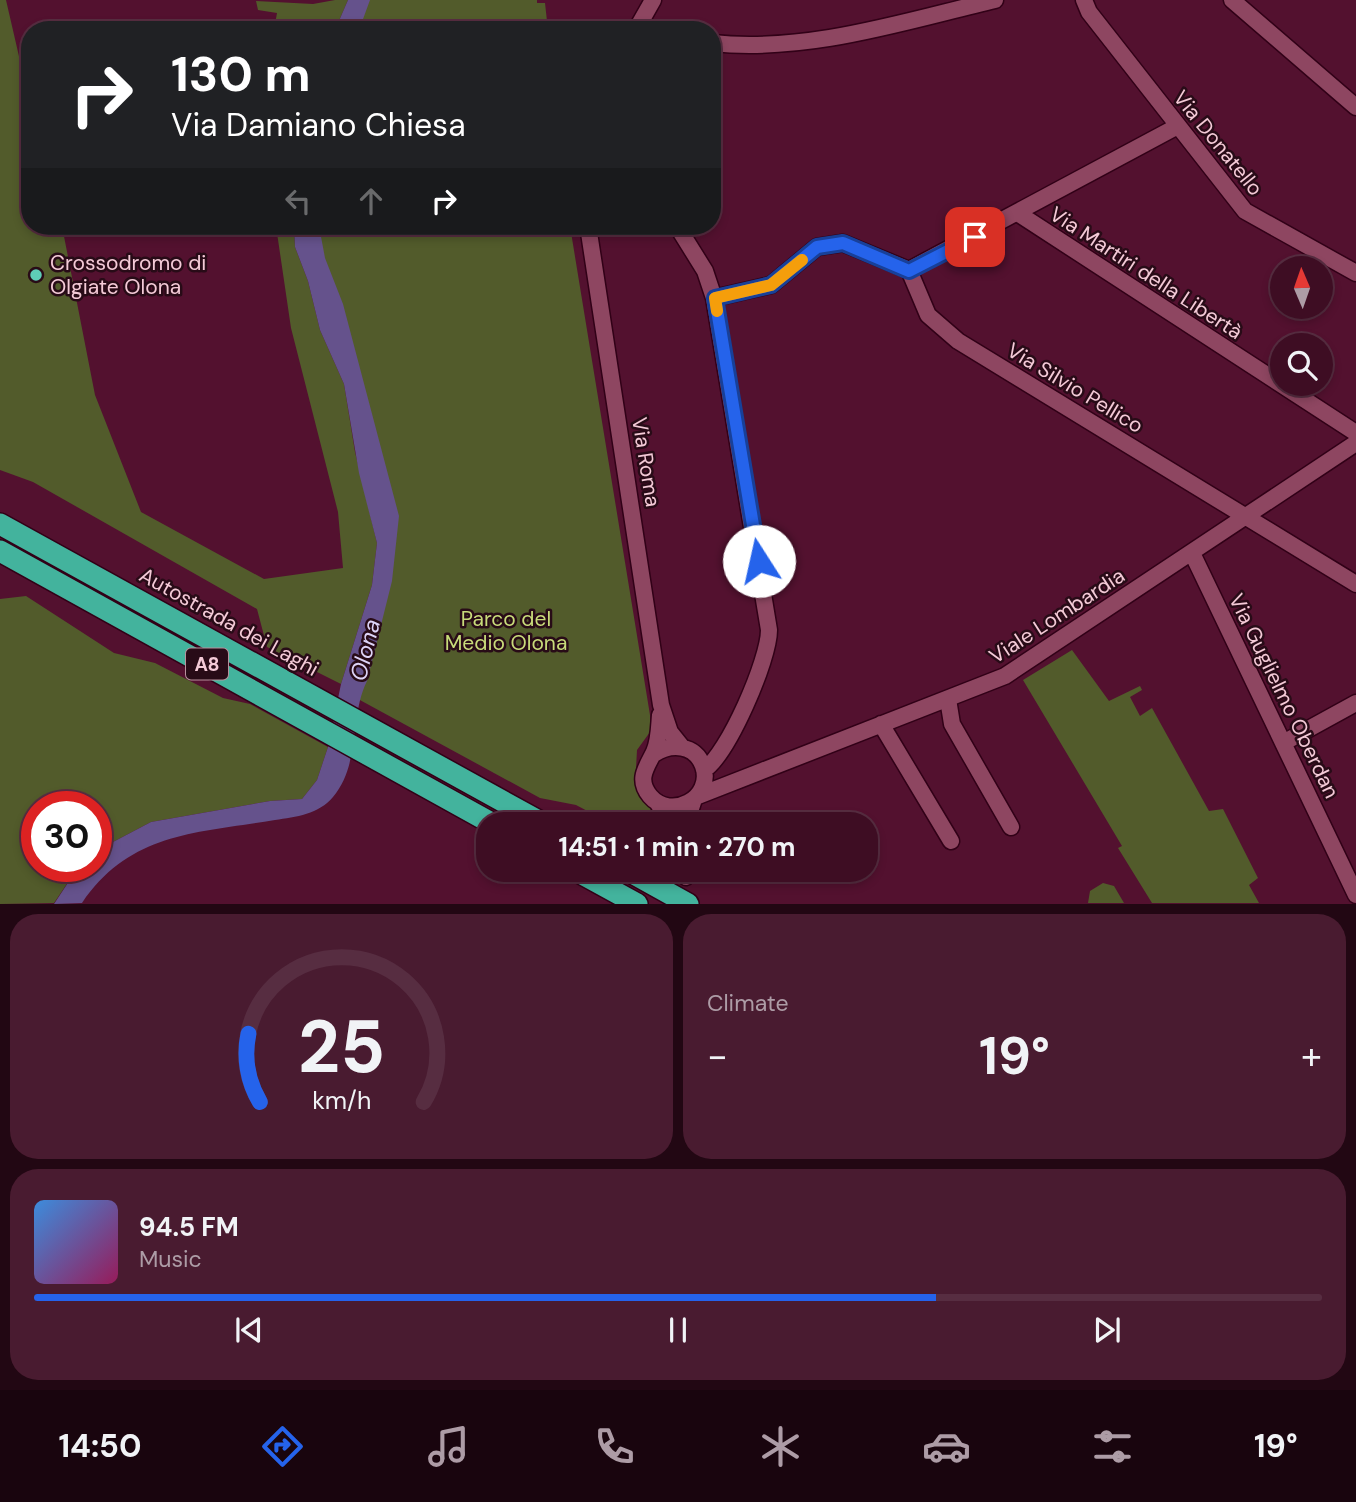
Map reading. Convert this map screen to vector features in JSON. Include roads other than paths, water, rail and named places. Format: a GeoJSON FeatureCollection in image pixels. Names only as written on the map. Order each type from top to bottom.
{"type":"FeatureCollection","features":[{"type":"Feature","properties":{"kind":"highway","name":"Autostrada dei Laghi"},"geometry":{"type":"LineString","coordinates":[[0,524],[522,812]]}},
{"type":"Feature","properties":{"kind":"highway","name":"A8"},"geometry":{"type":"LineString","coordinates":[[0,551],[476,815]]}},
{"type":"Feature","properties":{"kind":"highway"},"geometry":{"type":"LineString","coordinates":[[597,882],[637,904]]}},
{"type":"Feature","properties":{"kind":"highway"},"geometry":{"type":"LineString","coordinates":[[649,882],[688,904]]}},
{"type":"Feature","properties":{"kind":"street"},"geometry":{"type":"LineString","coordinates":[[641,21],[653,0]]}},
{"type":"Feature","properties":{"kind":"street"},"geometry":{"type":"LineString","coordinates":[[721,44],[743,46],[830,40],[995,0]]}},
{"type":"Feature","properties":{"kind":"street","name":"Via Donatello"},"geometry":{"type":"LineString","coordinates":[[1084,0],[1089,12],[1176,127],[1245,211],[1356,273]]}},
{"type":"Feature","properties":{"kind":"street"},"geometry":{"type":"LineString","coordinates":[[1232,0],[1356,107]]}},
{"type":"Feature","properties":{"kind":"street"},"geometry":{"type":"LineString","coordinates":[[715,298],[771,285],[817,247],[843,243],[909,271],[1176,127]]}},
{"type":"Feature","properties":{"kind":"street","name":"Via Martiri della Libertà"},"geometry":{"type":"LineString","coordinates":[[1019,214],[1356,433]]}},
{"type":"Feature","properties":{"kind":"street","name":"Via Roma"},"geometry":{"type":"LineString","coordinates":[[589,235],[661,705],[670,732],[704,770]]}},
{"type":"Feature","properties":{"kind":"street"},"geometry":{"type":"LineString","coordinates":[[683,235],[705,271],[715,298],[769,631],[764,662],[720,756],[704,770],[703,787],[691,812]]}},
{"type":"Feature","properties":{"kind":"street","name":"Via Silvio Pellico"},"geometry":{"type":"LineString","coordinates":[[909,271],[928,315],[958,341],[1356,584]]}},
{"type":"Feature","properties":{"kind":"street","name":"Viale Lombardia"},"geometry":{"type":"LineString","coordinates":[[696,798],[948,699],[1021,667],[1356,443]]}},
{"type":"Feature","properties":{"kind":"street","name":"Via Guglielmo Oberdan"},"geometry":{"type":"LineString","coordinates":[[1192,553],[1356,895]]}},
{"type":"Feature","properties":{"kind":"street"},"geometry":{"type":"LineString","coordinates":[[948,699],[951,724],[1011,827]]}},
{"type":"Feature","properties":{"kind":"street"},"geometry":{"type":"LineString","coordinates":[[1283,743],[1356,703]]}},
{"type":"Feature","properties":{"kind":"street","name":"Via Roma"},"geometry":{"type":"LineString","coordinates":[[657,802],[646,790],[643,780],[647,761],[654,754],[661,705]]}},
{"type":"Feature","properties":{"kind":"street"},"geometry":{"type":"LineString","coordinates":[[881,724],[951,841]]}},
{"type":"Feature","properties":{"kind":"street"},"geometry":{"type":"LineString","coordinates":[[654,754],[662,748],[710,752],[729,736]]}},
{"type":"Feature","properties":{"kind":"street","name":"Viale Lombardia"},"geometry":{"type":"LineString","coordinates":[[704,770],[724,775],[754,773]]}},
{"type":"Feature","properties":{"kind":"street"},"geometry":{"type":"LineString","coordinates":[[657,802],[670,807],[680,807],[696,798]]}},
{"type":"Feature","properties":{"kind":"street"},"geometry":{"type":"LineString","coordinates":[[657,802],[663,812]]}},
{"type":"Feature","properties":{"kind":"water"},"geometry":{"type":"Polygon","coordinates":[[[348,0],[370,0],[362,21],[339,21],[348,0]]]}},
{"type":"Feature","properties":{"kind":"water","name":"Olona"},"geometry":{"type":"Polygon","coordinates":[[[294,235],[321,235],[325,258],[343,304],[399,516],[392,581],[358,710],[348,770],[333,797],[307,814],[192,833],[167,840],[144,849],[112,870],[112,843],[151,822],[270,801],[302,799],[317,780],[328,747],[341,684],[372,585],[377,543],[359,473],[344,384],[320,330],[308,281],[295,247],[294,235]]]}},
{"type":"Feature","properties":{"kind":"water"},"geometry":{"type":"Polygon","coordinates":[[[68,882],[99,882],[82,903],[54,904],[68,882]]]}},
{"type":"Feature","properties":{"kind":"place","name":"Crossodromo di Olgiate Olona"},"geometry":{"type":"Point","coordinates":[36,275]}},
{"type":"Feature","properties":{"kind":"park label","name":"Parco del Medio Olona"},"geometry":{"type":"Point","coordinates":[506,631]}}]}
